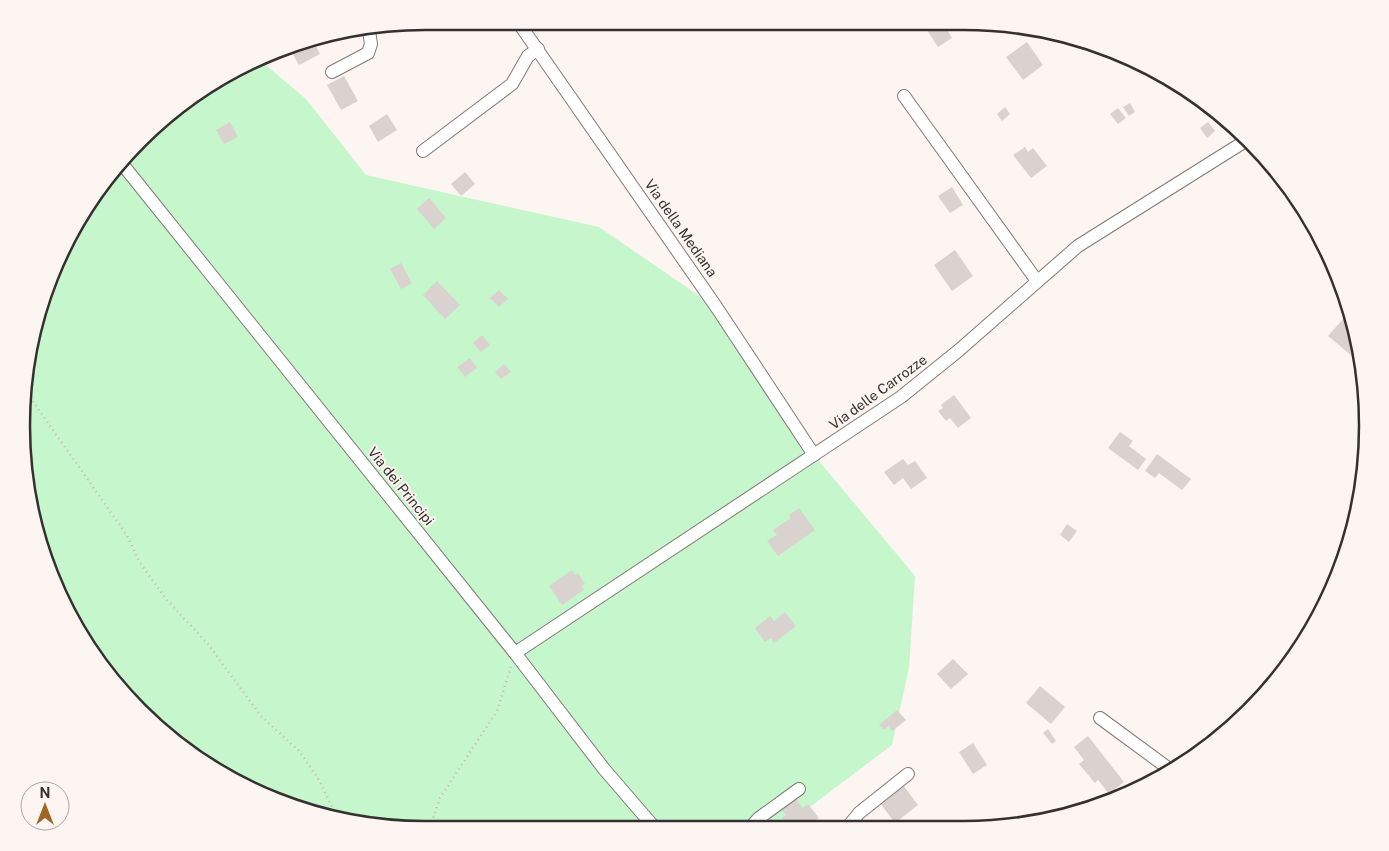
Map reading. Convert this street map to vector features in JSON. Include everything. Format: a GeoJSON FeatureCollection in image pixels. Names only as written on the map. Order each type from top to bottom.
{"type":"FeatureCollection","features":[{"type":"Feature","properties":{"kind":"street","name":"Via della Mediana"},"geometry":{"type":"LineString","coordinates":[[524,30],[718,308],[814,455]]}},
{"type":"Feature","properties":{"kind":"street"},"geometry":{"type":"LineString","coordinates":[[332,72],[368,53],[371,44],[370,34]]}},
{"type":"Feature","properties":{"kind":"street"},"geometry":{"type":"LineString","coordinates":[[423,151],[512,84],[528,56],[538,49]]}},
{"type":"Feature","properties":{"kind":"street"},"geometry":{"type":"LineString","coordinates":[[904,96],[1037,281]]}},
{"type":"Feature","properties":{"kind":"street","name":"Via delle Carrozze"},"geometry":{"type":"LineString","coordinates":[[515,653],[814,455],[916,385],[1090,238],[1241,144]]}},
{"type":"Feature","properties":{"kind":"street","name":"Via dei Principi"},"geometry":{"type":"LineString","coordinates":[[126,168],[515,653],[604,770],[648,821]]}},
{"type":"Feature","properties":{"kind":"street"},"geometry":{"type":"LineString","coordinates":[[1100,718],[1165,766]]}},
{"type":"Feature","properties":{"kind":"street"},"geometry":{"type":"LineString","coordinates":[[853,821],[859,813],[908,774]]}},
{"type":"Feature","properties":{"kind":"street"},"geometry":{"type":"LineString","coordinates":[[756,821],[799,789]]}},
{"type":"Feature","properties":{"kind":"path"},"geometry":{"type":"LineString","coordinates":[[31,399],[126,534],[142,566],[167,600],[207,643],[261,716],[300,751],[319,780],[334,810]]}},
{"type":"Feature","properties":{"kind":"path"},"geometry":{"type":"LineString","coordinates":[[432,821],[440,798],[497,711],[515,653]]}},
{"type":"Feature","properties":{"kind":"green space"},"geometry":{"type":"Polygon","coordinates":[[[265,64],[306,99],[366,175],[599,227],[717,308],[814,455],[915,576],[909,668],[892,745],[791,821],[426,821],[374,818],[323,808],[274,791],[228,768],[206,754],[165,723],[146,705],[128,686],[97,645],[83,623],[60,577],[43,528],[38,503],[33,477],[30,426],[33,374],[38,348],[43,323],[60,274],[83,228],[97,206],[128,165],[165,128],[206,97],[228,83],[265,64]]]}},
{"type":"Feature","properties":{"kind":"building"},"geometry":{"type":"Polygon","coordinates":[[[927,30],[947,30],[952,38],[938,47],[927,30]]]}},
{"type":"Feature","properties":{"kind":"building"},"geometry":{"type":"Polygon","coordinates":[[[1027,42],[1043,65],[1023,80],[1006,57],[1027,42]]]}},
{"type":"Feature","properties":{"kind":"building"},"geometry":{"type":"Polygon","coordinates":[[[316,45],[320,54],[299,65],[292,53],[316,45]]]}},
{"type":"Feature","properties":{"kind":"building"},"geometry":{"type":"Polygon","coordinates":[[[344,76],[358,101],[341,110],[327,85],[344,76]]]}},
{"type":"Feature","properties":{"kind":"building"},"geometry":{"type":"Polygon","coordinates":[[[1130,103],[1135,112],[1129,116],[1123,107],[1130,103]]]}},
{"type":"Feature","properties":{"kind":"building"},"geometry":{"type":"Polygon","coordinates":[[[1005,107],[1010,114],[1002,121],[997,114],[1005,107]]]}},
{"type":"Feature","properties":{"kind":"building"},"geometry":{"type":"Polygon","coordinates":[[[1118,108],[1126,118],[1118,124],[1110,114],[1118,108]]]}},
{"type":"Feature","properties":{"kind":"building"},"geometry":{"type":"Polygon","coordinates":[[[387,114],[397,130],[378,142],[369,126],[387,114]]]}},
{"type":"Feature","properties":{"kind":"building"},"geometry":{"type":"Polygon","coordinates":[[[230,122],[238,137],[224,144],[216,130],[230,122]]]}},
{"type":"Feature","properties":{"kind":"building"},"geometry":{"type":"Polygon","coordinates":[[[1208,122],[1215,131],[1207,138],[1200,128],[1208,122]]]}},
{"type":"Feature","properties":{"kind":"building"},"geometry":{"type":"Polygon","coordinates":[[[1025,147],[1028,152],[1033,148],[1047,166],[1031,178],[1013,155],[1025,147]]]}},
{"type":"Feature","properties":{"kind":"building"},"geometry":{"type":"Polygon","coordinates":[[[465,172],[475,184],[461,196],[451,184],[465,172]]]}},
{"type":"Feature","properties":{"kind":"building"},"geometry":{"type":"Polygon","coordinates":[[[952,187],[963,205],[950,213],[938,196],[952,187]]]}},
{"type":"Feature","properties":{"kind":"building"},"geometry":{"type":"Polygon","coordinates":[[[429,198],[446,218],[434,229],[417,209],[429,198]]]}},
{"type":"Feature","properties":{"kind":"building"},"geometry":{"type":"Polygon","coordinates":[[[955,250],[973,276],[952,291],[934,265],[955,250]]]}},
{"type":"Feature","properties":{"kind":"building"},"geometry":{"type":"Polygon","coordinates":[[[401,263],[412,283],[401,289],[390,269],[401,263]]]}},
{"type":"Feature","properties":{"kind":"building"},"geometry":{"type":"Polygon","coordinates":[[[437,281],[460,305],[445,319],[423,295],[437,281]]]}},
{"type":"Feature","properties":{"kind":"building"},"geometry":{"type":"Polygon","coordinates":[[[499,290],[508,299],[499,307],[490,298],[499,290]]]}},
{"type":"Feature","properties":{"kind":"building"},"geometry":{"type":"Polygon","coordinates":[[[1344,318],[1353,357],[1328,336],[1344,318]]]}},
{"type":"Feature","properties":{"kind":"building"},"geometry":{"type":"Polygon","coordinates":[[[482,335],[490,345],[481,352],[473,343],[482,335]]]}},
{"type":"Feature","properties":{"kind":"building"},"geometry":{"type":"Polygon","coordinates":[[[470,358],[477,368],[465,377],[457,367],[470,358]]]}},
{"type":"Feature","properties":{"kind":"building"},"geometry":{"type":"Polygon","coordinates":[[[504,364],[511,372],[501,379],[495,372],[504,364]]]}},
{"type":"Feature","properties":{"kind":"building"},"geometry":{"type":"Polygon","coordinates":[[[954,395],[971,418],[958,428],[950,418],[946,421],[938,411],[943,408],[941,405],[954,395]]]}},
{"type":"Feature","properties":{"kind":"building"},"geometry":{"type":"Polygon","coordinates":[[[1120,432],[1133,441],[1129,446],[1146,459],[1138,470],[1108,448],[1120,432]]]}},
{"type":"Feature","properties":{"kind":"building"},"geometry":{"type":"Polygon","coordinates":[[[1157,454],[1191,479],[1182,490],[1159,473],[1155,478],[1145,471],[1157,454]]]}},
{"type":"Feature","properties":{"kind":"building"},"geometry":{"type":"Polygon","coordinates":[[[903,459],[908,465],[915,461],[927,478],[911,489],[903,478],[894,485],[884,472],[903,459]]]}},
{"type":"Feature","properties":{"kind":"building"},"geometry":{"type":"Polygon","coordinates":[[[799,508],[815,530],[778,556],[767,541],[777,535],[773,530],[791,518],[789,515],[799,508]]]}},
{"type":"Feature","properties":{"kind":"building"},"geometry":{"type":"Polygon","coordinates":[[[1067,524],[1077,531],[1069,542],[1060,535],[1067,524]]]}},
{"type":"Feature","properties":{"kind":"building"},"geometry":{"type":"Polygon","coordinates":[[[572,570],[575,575],[578,573],[585,584],[581,586],[584,590],[562,605],[549,586],[572,570]]]}},
{"type":"Feature","properties":{"kind":"building"},"geometry":{"type":"Polygon","coordinates":[[[785,612],[796,626],[774,643],[771,638],[765,642],[755,628],[770,616],[774,621],[785,612]]]}},
{"type":"Feature","properties":{"kind":"building"},"geometry":{"type":"Polygon","coordinates":[[[953,659],[968,674],[951,689],[937,674],[953,659]]]}},
{"type":"Feature","properties":{"kind":"building"},"geometry":{"type":"Polygon","coordinates":[[[1040,686],[1065,707],[1051,724],[1026,703],[1040,686]]]}},
{"type":"Feature","properties":{"kind":"building"},"geometry":{"type":"Polygon","coordinates":[[[897,710],[906,720],[892,731],[888,726],[884,730],[879,725],[897,710]]]}},
{"type":"Feature","properties":{"kind":"building"},"geometry":{"type":"Polygon","coordinates":[[[1048,729],[1056,741],[1052,744],[1043,733],[1048,729]]]}},
{"type":"Feature","properties":{"kind":"building"},"geometry":{"type":"Polygon","coordinates":[[[1088,736],[1124,782],[1109,793],[1098,780],[1095,783],[1079,764],[1084,760],[1074,747],[1088,736]]]}},
{"type":"Feature","properties":{"kind":"building"},"geometry":{"type":"Polygon","coordinates":[[[973,743],[987,765],[973,774],[959,752],[973,743]]]}},
{"type":"Feature","properties":{"kind":"building"},"geometry":{"type":"Polygon","coordinates":[[[903,785],[918,805],[898,821],[894,821],[880,803],[903,785]]]}},
{"type":"Feature","properties":{"kind":"building"},"geometry":{"type":"Polygon","coordinates":[[[795,798],[803,808],[808,804],[819,818],[815,821],[784,821],[782,818],[786,815],[781,809],[795,798]]]}}]}
